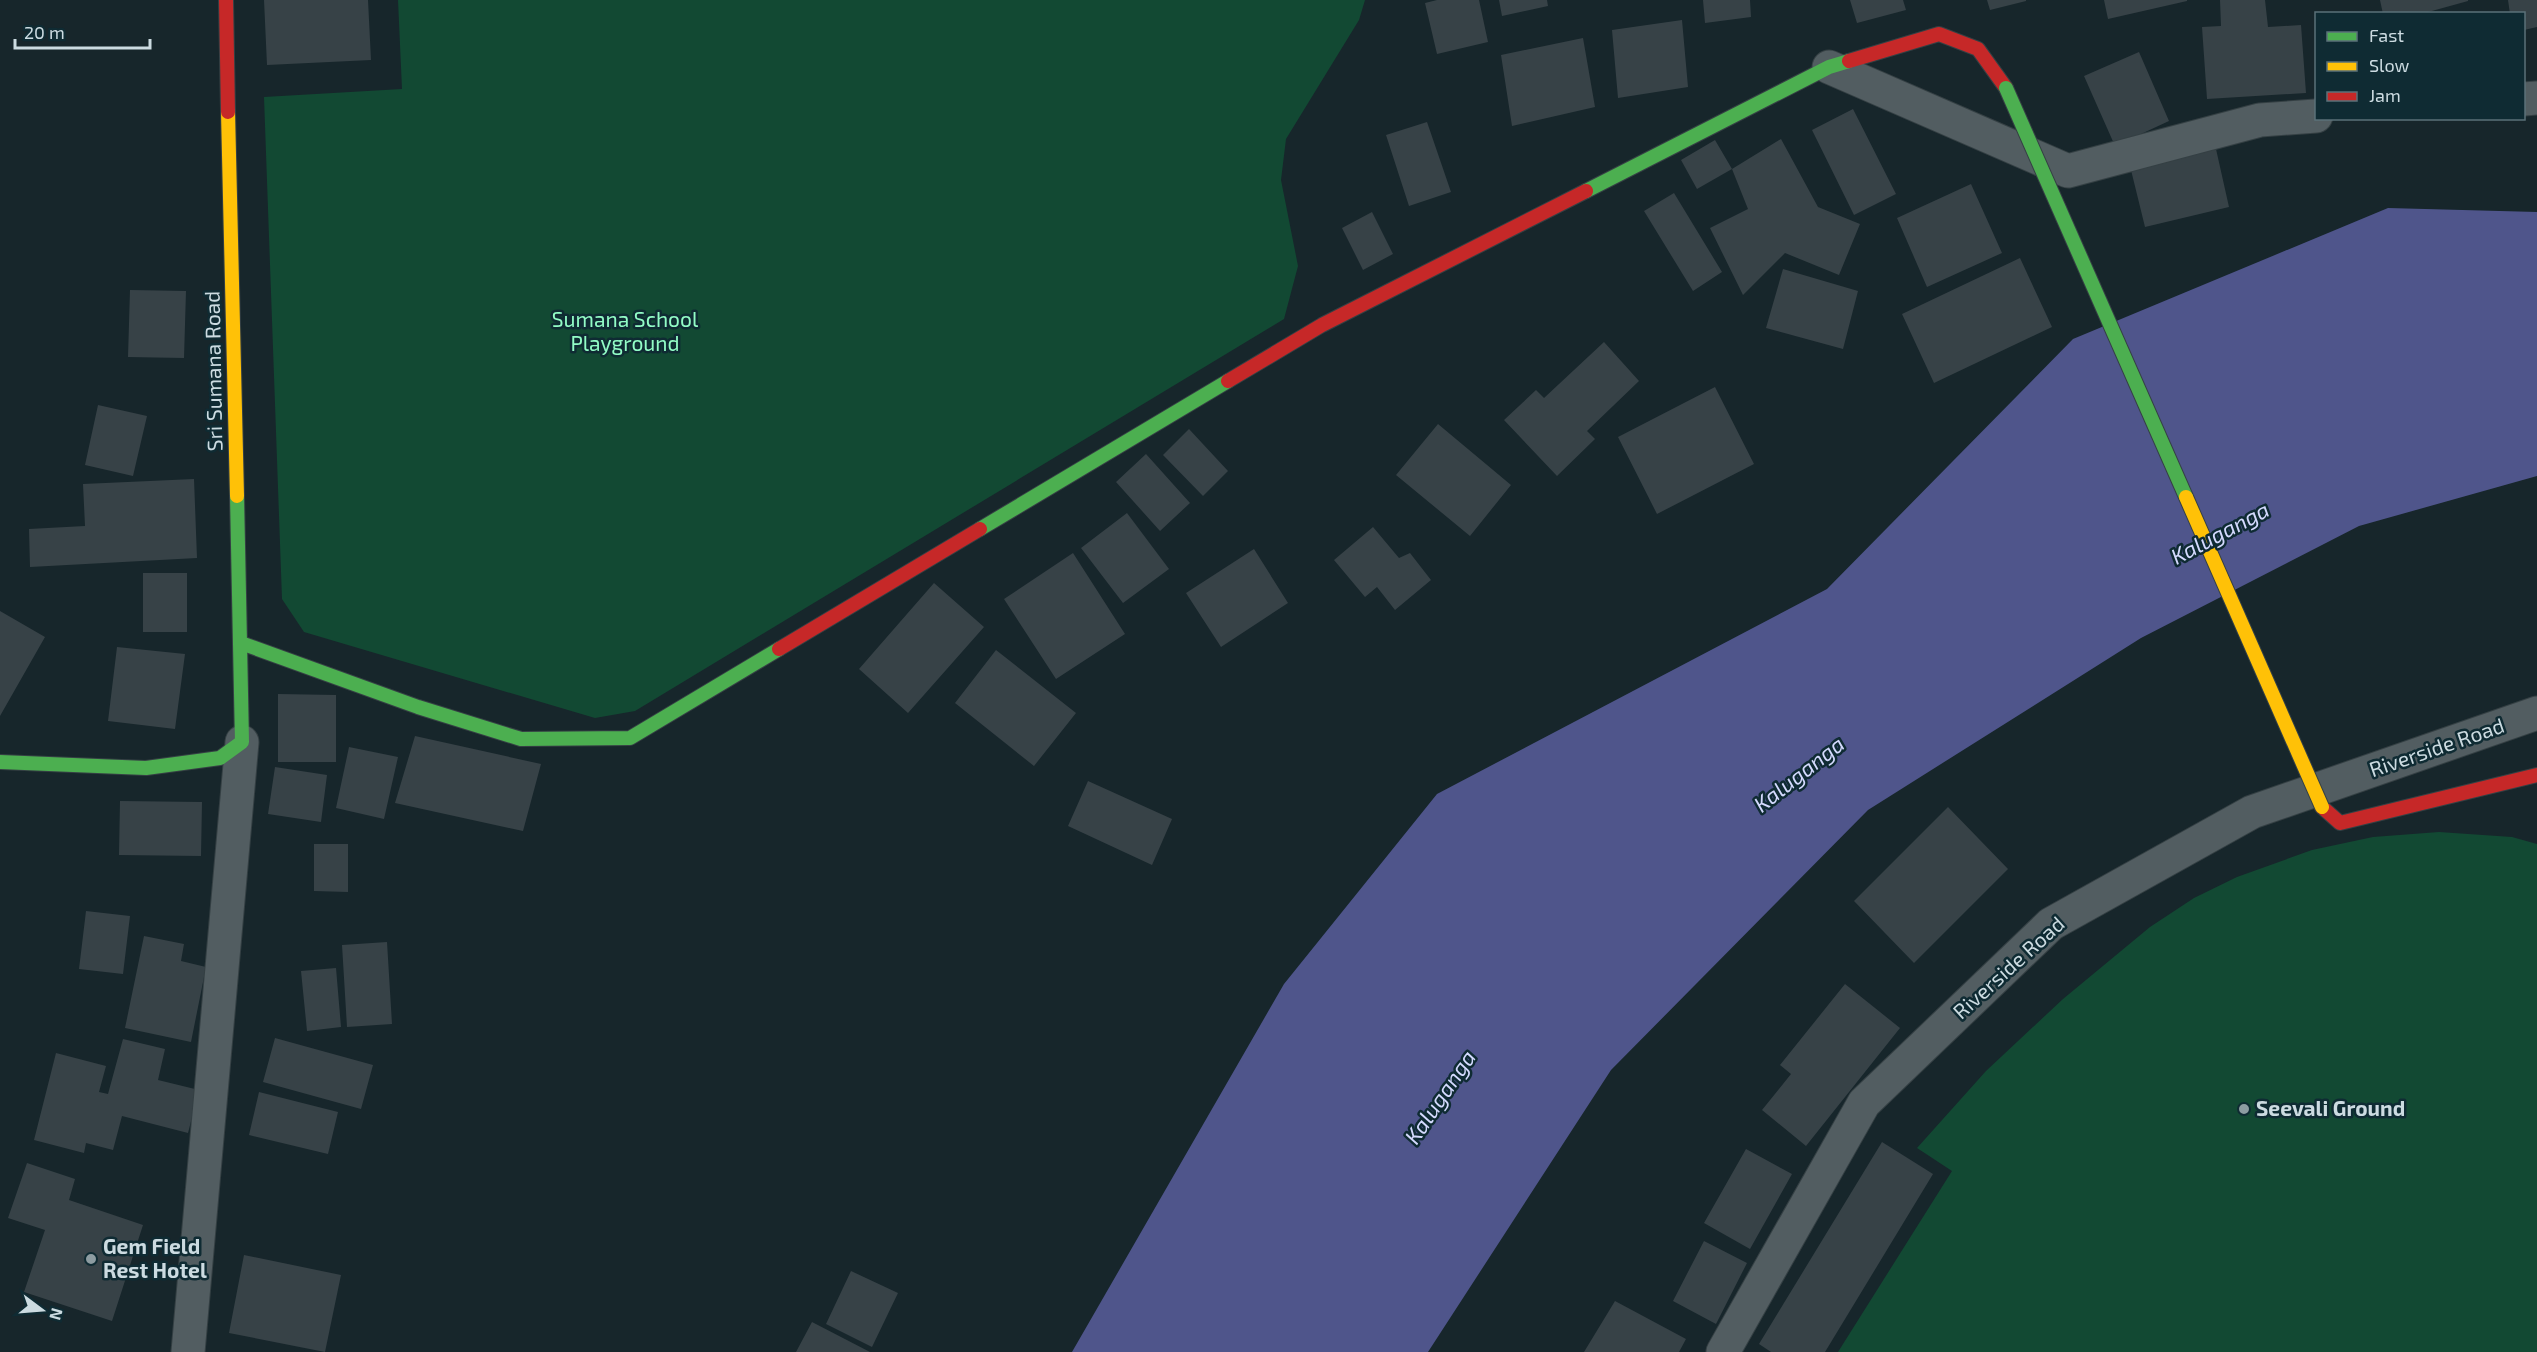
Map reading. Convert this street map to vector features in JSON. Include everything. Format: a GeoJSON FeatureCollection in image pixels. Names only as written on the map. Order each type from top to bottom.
{"type":"FeatureCollection","features":[{"type":"Feature","properties":{"kind":"street","name":"Sri Sumana Road"},"geometry":{"type":"LineString","coordinates":[[226,0],[242,742]]}},
{"type":"Feature","properties":{"kind":"street"},"geometry":{"type":"LineString","coordinates":[[241,643],[418,707],[521,739],[630,738],[1322,325],[1829,67],[1939,34],[1978,49],[2006,88],[2322,807],[2340,823],[2537,775]]}},
{"type":"Feature","properties":{"kind":"street"},"geometry":{"type":"LineString","coordinates":[[1829,67],[2068,171],[2260,120],[2315,116]]}},
{"type":"Feature","properties":{"kind":"street","name":"Riverside Road"},"geometry":{"type":"LineString","coordinates":[[1723,1352],[1864,1103],[2051,924],[2252,812],[2537,713]]}},
{"type":"Feature","properties":{"kind":"street"},"geometry":{"type":"LineString","coordinates":[[0,762],[146,768],[220,758],[242,742]]}},
{"type":"Feature","properties":{"kind":"street"},"geometry":{"type":"LineString","coordinates":[[188,1352],[242,742]]}},
{"type":"Feature","properties":{"kind":"green space","name":"Sumana School Playground"},"geometry":{"type":"Polygon","coordinates":[[[398,0],[1365,0],[1359,20],[1286,139],[1281,180],[1298,266],[1284,319],[635,711],[595,718],[304,632],[282,599],[264,97],[402,89],[398,0]]]}},
{"type":"Feature","properties":{"kind":"green space","name":"Seevali Ground"},"geometry":{"type":"Polygon","coordinates":[[[2439,832],[2512,837],[2537,844],[2537,1352],[1838,1352],[1952,1171],[1917,1148],[1986,1071],[2063,999],[2150,927],[2194,898],[2237,877],[2312,850],[2373,837],[2439,832]]]}},
{"type":"Feature","properties":{"kind":"water","name":"Kaluganga"},"geometry":{"type":"Polygon","coordinates":[[[2388,208],[2537,212],[2537,476],[2359,526],[2141,638],[1868,810],[1611,1070],[1428,1352],[1072,1352],[1284,984],[1437,794],[1827,589],[2073,339],[2388,208]]]}},
{"type":"Feature","properties":{"kind":"building"},"geometry":{"type":"Polygon","coordinates":[[[264,0],[368,0],[371,60],[267,65],[264,0]]]}},
{"type":"Feature","properties":{"kind":"building"},"geometry":{"type":"Polygon","coordinates":[[[1437,0],[1479,0],[1488,42],[1437,54],[1425,3],[1437,0]]]}},
{"type":"Feature","properties":{"kind":"building"},"geometry":{"type":"Polygon","coordinates":[[[1499,0],[1547,0],[1548,6],[1502,16],[1499,0]]]}},
{"type":"Feature","properties":{"kind":"building"},"geometry":{"type":"Polygon","coordinates":[[[1703,0],[1750,0],[1751,17],[1705,23],[1703,0]]]}},
{"type":"Feature","properties":{"kind":"building"},"geometry":{"type":"Polygon","coordinates":[[[1850,0],[1903,0],[1906,10],[1857,23],[1850,0]]]}},
{"type":"Feature","properties":{"kind":"building"},"geometry":{"type":"Polygon","coordinates":[[[1987,0],[2026,0],[2026,1],[1990,10],[1987,0]]]}},
{"type":"Feature","properties":{"kind":"building"},"geometry":{"type":"Polygon","coordinates":[[[2104,0],[2187,0],[2187,1],[2108,19],[2104,0]]]}},
{"type":"Feature","properties":{"kind":"building"},"geometry":{"type":"Polygon","coordinates":[[[2220,0],[2265,0],[2268,27],[2301,25],[2306,93],[2207,99],[2202,27],[2221,26],[2220,0]]]}},
{"type":"Feature","properties":{"kind":"building"},"geometry":{"type":"Polygon","coordinates":[[[2380,0],[2468,0],[2428,12],[2383,12],[2380,0]]]}},
{"type":"Feature","properties":{"kind":"building"},"geometry":{"type":"Polygon","coordinates":[[[2508,0],[2537,0],[2537,27],[2525,30],[2525,12],[2510,12],[2508,0]]]}},
{"type":"Feature","properties":{"kind":"building"},"geometry":{"type":"Polygon","coordinates":[[[1682,20],[1688,87],[1618,98],[1612,30],[1682,20]]]}},
{"type":"Feature","properties":{"kind":"building"},"geometry":{"type":"Polygon","coordinates":[[[1583,38],[1595,107],[1512,126],[1501,55],[1583,38]]]}},
{"type":"Feature","properties":{"kind":"building"},"geometry":{"type":"Polygon","coordinates":[[[2139,52],[2169,121],[2115,146],[2084,76],[2139,52]]]}},
{"type":"Feature","properties":{"kind":"building"},"geometry":{"type":"Polygon","coordinates":[[[1853,109],[1896,194],[1854,215],[1812,130],[1853,109]]]}},
{"type":"Feature","properties":{"kind":"building"},"geometry":{"type":"Polygon","coordinates":[[[1427,122],[1451,192],[1409,206],[1386,135],[1427,122]]]}},
{"type":"Feature","properties":{"kind":"building"},"geometry":{"type":"Polygon","coordinates":[[[1781,139],[1818,207],[1860,224],[1839,275],[1785,253],[1743,295],[1710,228],[1748,209],[1732,169],[1781,139]]]}},
{"type":"Feature","properties":{"kind":"building"},"geometry":{"type":"Polygon","coordinates":[[[1715,140],[1732,169],[1697,189],[1681,160],[1715,140]]]}},
{"type":"Feature","properties":{"kind":"building"},"geometry":{"type":"Polygon","coordinates":[[[2216,149],[2229,207],[2145,227],[2131,170],[2216,149]]]}},
{"type":"Feature","properties":{"kind":"building"},"geometry":{"type":"Polygon","coordinates":[[[1971,184],[2002,253],[1927,287],[1897,218],[1971,184]]]}},
{"type":"Feature","properties":{"kind":"building"},"geometry":{"type":"Polygon","coordinates":[[[1674,193],[1722,272],[1693,291],[1644,211],[1674,193]]]}},
{"type":"Feature","properties":{"kind":"building"},"geometry":{"type":"Polygon","coordinates":[[[1372,212],[1393,254],[1363,270],[1342,228],[1372,212]]]}},
{"type":"Feature","properties":{"kind":"building"},"geometry":{"type":"Polygon","coordinates":[[[2020,258],[2052,327],[1934,383],[1902,314],[2020,258]]]}},
{"type":"Feature","properties":{"kind":"building"},"geometry":{"type":"Polygon","coordinates":[[[1783,269],[1858,291],[1843,349],[1766,328],[1783,269]]]}},
{"type":"Feature","properties":{"kind":"building"},"geometry":{"type":"Polygon","coordinates":[[[130,290],[186,291],[184,358],[128,357],[130,290]]]}},
{"type":"Feature","properties":{"kind":"building"},"geometry":{"type":"Polygon","coordinates":[[[1604,342],[1639,381],[1587,431],[1595,439],[1557,476],[1504,420],[1536,390],[1544,398],[1604,342]]]}},
{"type":"Feature","properties":{"kind":"building"},"geometry":{"type":"Polygon","coordinates":[[[1715,387],[1754,464],[1657,514],[1618,437],[1715,387]]]}},
{"type":"Feature","properties":{"kind":"building"},"geometry":{"type":"Polygon","coordinates":[[[98,405],[147,416],[133,476],[85,465],[98,405]]]}},
{"type":"Feature","properties":{"kind":"building"},"geometry":{"type":"Polygon","coordinates":[[[1438,424],[1511,485],[1470,536],[1396,475],[1438,424]]]}},
{"type":"Feature","properties":{"kind":"building"},"geometry":{"type":"Polygon","coordinates":[[[1189,429],[1228,471],[1203,496],[1163,455],[1189,429]]]}},
{"type":"Feature","properties":{"kind":"building"},"geometry":{"type":"Polygon","coordinates":[[[1146,454],[1190,503],[1160,531],[1116,482],[1146,454]]]}},
{"type":"Feature","properties":{"kind":"building"},"geometry":{"type":"Polygon","coordinates":[[[194,479],[197,558],[30,567],[29,529],[85,526],[83,484],[194,479]]]}},
{"type":"Feature","properties":{"kind":"building"},"geometry":{"type":"Polygon","coordinates":[[[1127,513],[1169,569],[1123,603],[1081,548],[1127,513]]]}},
{"type":"Feature","properties":{"kind":"building"},"geometry":{"type":"Polygon","coordinates":[[[1373,527],[1399,558],[1410,553],[1431,580],[1395,610],[1377,587],[1365,597],[1334,560],[1373,527]]]}},
{"type":"Feature","properties":{"kind":"building"},"geometry":{"type":"Polygon","coordinates":[[[1254,549],[1288,603],[1221,647],[1186,593],[1254,549]]]}},
{"type":"Feature","properties":{"kind":"building"},"geometry":{"type":"Polygon","coordinates":[[[1073,553],[1125,634],[1056,679],[1004,599],[1073,553]]]}},
{"type":"Feature","properties":{"kind":"building"},"geometry":{"type":"Polygon","coordinates":[[[143,573],[187,573],[187,632],[143,632],[143,573]]]}},
{"type":"Feature","properties":{"kind":"building"},"geometry":{"type":"Polygon","coordinates":[[[934,583],[984,627],[908,713],[859,669],[934,583]]]}},
{"type":"Feature","properties":{"kind":"building"},"geometry":{"type":"Polygon","coordinates":[[[0,611],[45,637],[0,716],[0,611]]]}},
{"type":"Feature","properties":{"kind":"building"},"geometry":{"type":"Polygon","coordinates":[[[117,647],[185,654],[175,729],[108,721],[117,647]]]}},
{"type":"Feature","properties":{"kind":"building"},"geometry":{"type":"Polygon","coordinates":[[[996,650],[1076,713],[1034,766],[955,703],[996,650]]]}},
{"type":"Feature","properties":{"kind":"building"},"geometry":{"type":"Polygon","coordinates":[[[278,694],[336,695],[336,762],[278,762],[278,694]]]}},
{"type":"Feature","properties":{"kind":"building"},"geometry":{"type":"Polygon","coordinates":[[[415,736],[541,764],[523,831],[395,803],[415,736]]]}},
{"type":"Feature","properties":{"kind":"building"},"geometry":{"type":"Polygon","coordinates":[[[349,747],[398,757],[384,819],[336,808],[349,747]]]}},
{"type":"Feature","properties":{"kind":"building"},"geometry":{"type":"Polygon","coordinates":[[[275,767],[327,775],[321,822],[268,814],[275,767]]]}},
{"type":"Feature","properties":{"kind":"building"},"geometry":{"type":"Polygon","coordinates":[[[1088,781],[1172,819],[1152,865],[1068,826],[1088,781]]]}},
{"type":"Feature","properties":{"kind":"building"},"geometry":{"type":"Polygon","coordinates":[[[120,801],[202,802],[201,856],[119,855],[120,801]]]}},
{"type":"Feature","properties":{"kind":"building"},"geometry":{"type":"Polygon","coordinates":[[[1948,807],[2008,869],[1914,963],[1854,901],[1948,807]]]}},
{"type":"Feature","properties":{"kind":"building"},"geometry":{"type":"Polygon","coordinates":[[[314,844],[348,844],[348,892],[314,891],[314,844]]]}},
{"type":"Feature","properties":{"kind":"building"},"geometry":{"type":"Polygon","coordinates":[[[86,911],[130,916],[123,974],[79,969],[86,911]]]}},
{"type":"Feature","properties":{"kind":"building"},"geometry":{"type":"Polygon","coordinates":[[[144,936],[184,944],[181,961],[206,967],[191,1042],[125,1028],[144,936]]]}},
{"type":"Feature","properties":{"kind":"building"},"geometry":{"type":"Polygon","coordinates":[[[387,942],[392,1024],[347,1027],[342,945],[387,942]]]}},
{"type":"Feature","properties":{"kind":"building"},"geometry":{"type":"Polygon","coordinates":[[[336,968],[341,1027],[307,1031],[301,971],[336,968]]]}},
{"type":"Feature","properties":{"kind":"building"},"geometry":{"type":"Polygon","coordinates":[[[1845,984],[1900,1028],[1806,1146],[1762,1110],[1791,1074],[1780,1065],[1845,984]]]}},
{"type":"Feature","properties":{"kind":"building"},"geometry":{"type":"Polygon","coordinates":[[[275,1038],[373,1065],[361,1109],[263,1082],[275,1038]]]}},
{"type":"Feature","properties":{"kind":"building"},"geometry":{"type":"Polygon","coordinates":[[[123,1039],[165,1049],[158,1080],[199,1090],[188,1133],[122,1116],[113,1150],[86,1143],[84,1153],[34,1140],[56,1053],[106,1066],[99,1092],[108,1094],[123,1039]]]}},
{"type":"Feature","properties":{"kind":"building"},"geometry":{"type":"Polygon","coordinates":[[[259,1092],[338,1112],[328,1154],[249,1135],[259,1092]]]}},
{"type":"Feature","properties":{"kind":"building"},"geometry":{"type":"Polygon","coordinates":[[[1882,1142],[1933,1174],[1825,1352],[1771,1352],[1759,1344],[1882,1142]]]}},
{"type":"Feature","properties":{"kind":"building"},"geometry":{"type":"Polygon","coordinates":[[[1746,1149],[1792,1174],[1750,1249],[1704,1223],[1746,1149]]]}},
{"type":"Feature","properties":{"kind":"building"},"geometry":{"type":"Polygon","coordinates":[[[27,1163],[75,1179],[69,1200],[143,1225],[112,1321],[24,1292],[45,1230],[8,1218],[27,1163]]]}},
{"type":"Feature","properties":{"kind":"building"},"geometry":{"type":"Polygon","coordinates":[[[1704,1241],[1747,1263],[1716,1324],[1673,1301],[1704,1241]]]}},
{"type":"Feature","properties":{"kind":"building"},"geometry":{"type":"Polygon","coordinates":[[[244,1255],[341,1275],[325,1352],[229,1333],[244,1255]]]}},
{"type":"Feature","properties":{"kind":"building"},"geometry":{"type":"Polygon","coordinates":[[[851,1271],[898,1293],[872,1347],[826,1324],[851,1271]]]}},
{"type":"Feature","properties":{"kind":"building"},"geometry":{"type":"Polygon","coordinates":[[[1615,1301],[1686,1339],[1679,1352],[1584,1352],[1615,1301]]]}},
{"type":"Feature","properties":{"kind":"building"},"geometry":{"type":"Polygon","coordinates":[[[812,1322],[870,1352],[796,1352],[812,1322]]]}},
{"type":"Feature","properties":{"kind":"traffic: fast"},"geometry":{"type":"LineString","coordinates":[[1586,191],[1829,67],[1849,61]]}},
{"type":"Feature","properties":{"kind":"traffic: fast"},"geometry":{"type":"LineString","coordinates":[[2006,88],[2186,497]]}},
{"type":"Feature","properties":{"kind":"traffic: fast"},"geometry":{"type":"LineString","coordinates":[[980,529],[1228,381]]}},
{"type":"Feature","properties":{"kind":"traffic: fast"},"geometry":{"type":"LineString","coordinates":[[0,762],[146,768],[220,758],[242,742],[237,496]]}},
{"type":"Feature","properties":{"kind":"traffic: fast"},"geometry":{"type":"LineString","coordinates":[[241,643],[418,707],[521,739],[630,738],[779,649]]}},
{"type":"Feature","properties":{"kind":"traffic: slow"},"geometry":{"type":"LineString","coordinates":[[228,112],[237,496]]}},
{"type":"Feature","properties":{"kind":"traffic: slow"},"geometry":{"type":"LineString","coordinates":[[2186,497],[2322,807]]}},
{"type":"Feature","properties":{"kind":"traffic: jam"},"geometry":{"type":"LineString","coordinates":[[226,0],[228,112]]}},
{"type":"Feature","properties":{"kind":"traffic: jam"},"geometry":{"type":"LineString","coordinates":[[1849,61],[1939,34],[1978,49],[2006,88]]}},
{"type":"Feature","properties":{"kind":"traffic: jam"},"geometry":{"type":"LineString","coordinates":[[1228,381],[1322,325],[1586,191]]}},
{"type":"Feature","properties":{"kind":"traffic: jam"},"geometry":{"type":"LineString","coordinates":[[779,649],[980,529]]}},
{"type":"Feature","properties":{"kind":"traffic: jam"},"geometry":{"type":"LineString","coordinates":[[2322,807],[2340,823],[2537,775]]}},
{"type":"Feature","properties":{"kind":"place","name":"Seevali Ground"},"geometry":{"type":"Point","coordinates":[2244,1109]}},
{"type":"Feature","properties":{"kind":"place","name":"Gem Field Rest Hotel"},"geometry":{"type":"Point","coordinates":[91,1259]}}]}
